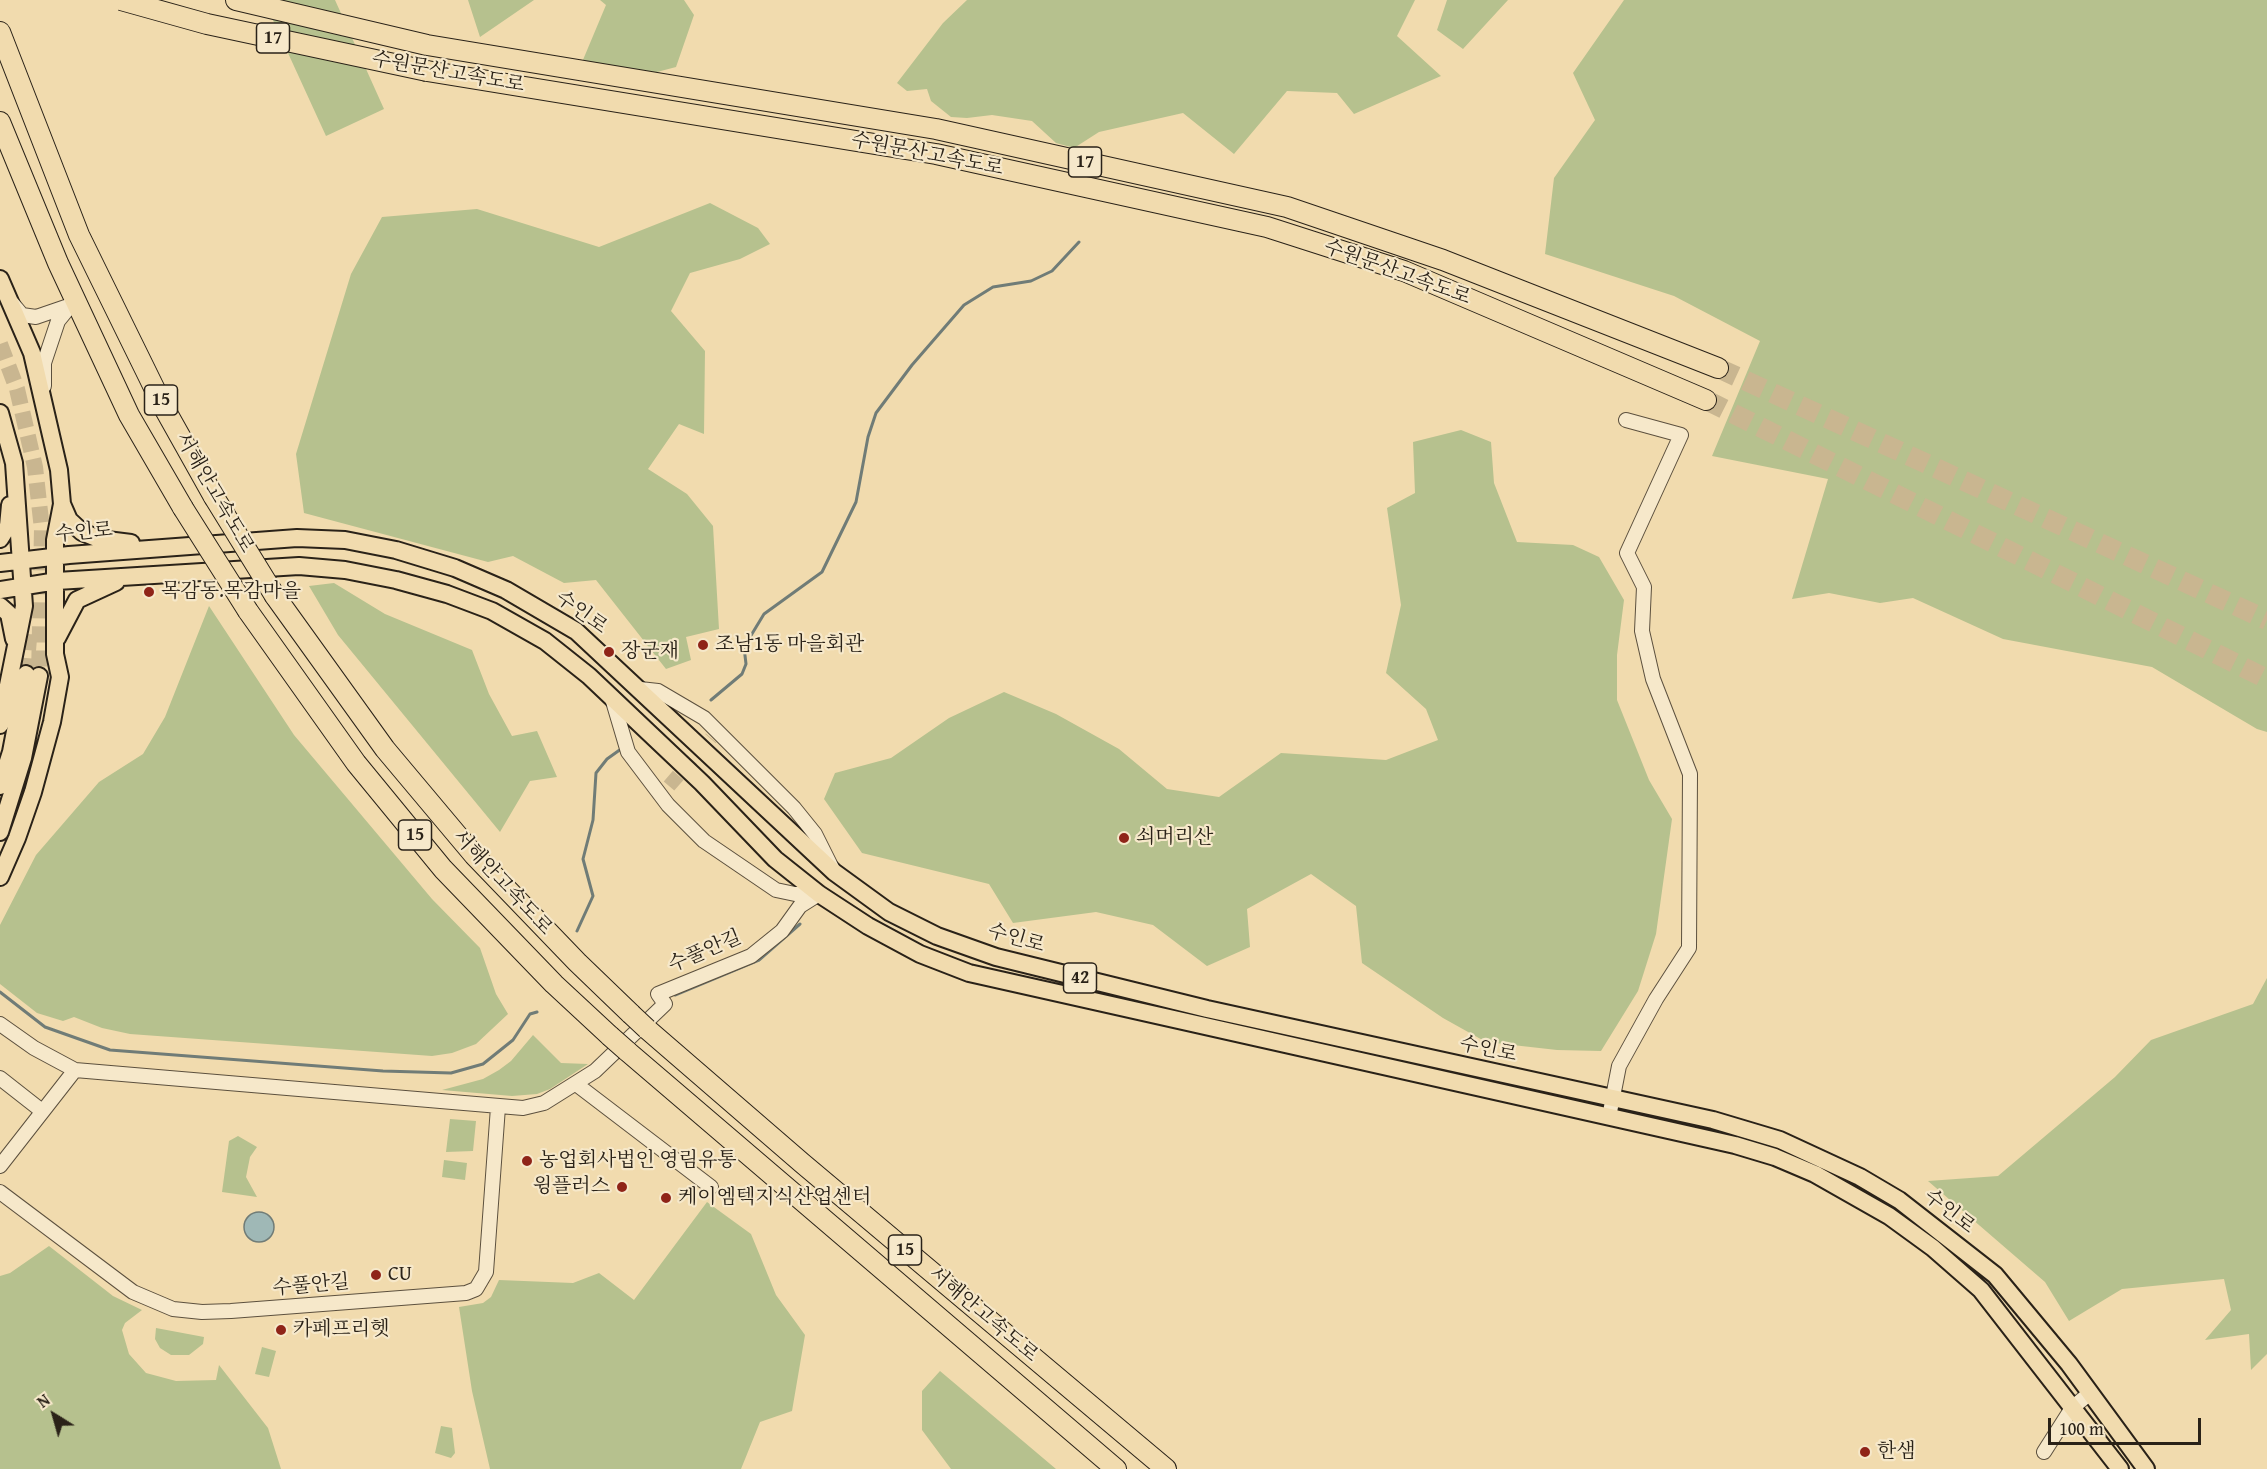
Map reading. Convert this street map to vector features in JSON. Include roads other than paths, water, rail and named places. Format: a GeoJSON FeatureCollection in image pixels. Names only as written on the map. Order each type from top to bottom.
{"type":"FeatureCollection","features":[{"type":"Feature","properties":{"kind":"highway","name":"수원문산고속도로"},"geometry":{"type":"LineString","coordinates":[[121,0],[207,24],[427,72],[936,154],[1267,227],[1404,272],[1706,400]]}},
{"type":"Feature","properties":{"kind":"highway","name":"수원문산고속도로"},"geometry":{"type":"LineString","coordinates":[[236,0],[427,45],[936,129],[1287,207],[1443,260],[1718,368]]}},
{"type":"Feature","properties":{"kind":"highway","name":"서해안고속도로"},"geometry":{"type":"LineString","coordinates":[[0,32],[79,235],[111,302],[214,497],[275,596],[385,749],[474,855],[577,962],[647,1029],[802,1163],[1166,1469]]}},
{"type":"Feature","properties":{"kind":"highway","name":"서해안고속도로"},"geometry":{"type":"LineString","coordinates":[[0,122],[58,262],[129,415],[183,508],[248,611],[356,763],[443,869],[554,984],[610,1036],[1116,1469]]}},
{"type":"Feature","properties":{"kind":"main road"},"geometry":{"type":"LineString","coordinates":[[0,279],[32,353],[59,470],[62,504],[55,540],[57,581],[55,654],[60,676],[52,722],[30,801],[0,877]]}},
{"type":"Feature","properties":{"kind":"main road"},"geometry":{"type":"LineString","coordinates":[[0,413],[14,463],[24,606],[0,725]]}},
{"type":"Feature","properties":{"kind":"main road"},"geometry":{"type":"LineString","coordinates":[[0,539],[8,526],[14,463]]}},
{"type":"Feature","properties":{"kind":"main road"},"geometry":{"type":"LineString","coordinates":[[62,504],[69,520],[81,531],[99,539],[161,547]]}},
{"type":"Feature","properties":{"kind":"main road","name":"수인로"},"geometry":{"type":"LineString","coordinates":[[0,563],[161,547],[297,538],[345,540],[396,550],[455,568],[506,590],[576,631],[834,872],[889,912],[937,936],[996,957],[1207,1009],[1713,1120],[1780,1140],[1824,1159],[1899,1200],[1995,1275],[2090,1394],[2146,1469]]}},
{"type":"Feature","properties":{"kind":"main road","name":"수인로"},"geometry":{"type":"LineString","coordinates":[[0,590],[23,584],[57,581],[299,566],[345,570],[396,580],[447,594],[492,611],[523,626],[612,696],[702,783],[775,859],[819,894],[868,926],[920,954],[969,973],[1609,1117],[1775,1157],[1815,1174],[1890,1216],[1933,1248],[1981,1290],[2120,1469]]}},
{"type":"Feature","properties":{"kind":"main road"},"geometry":{"type":"LineString","coordinates":[[56,641],[77,600],[130,576]]}},
{"type":"Feature","properties":{"kind":"main road"},"geometry":{"type":"LineString","coordinates":[[0,606],[9,614],[15,645]]}},
{"type":"Feature","properties":{"kind":"main road"},"geometry":{"type":"LineString","coordinates":[[0,786],[32,675],[22,758],[0,832]]}},
{"type":"Feature","properties":{"kind":"street"},"geometry":{"type":"LineString","coordinates":[[8,299],[22,315],[36,317],[71,305],[58,321],[44,363],[44,403]]}},
{"type":"Feature","properties":{"kind":"street"},"geometry":{"type":"LineString","coordinates":[[1609,1117],[1619,1066],[1656,999],[1689,948],[1690,774],[1653,679],[1642,631],[1644,587],[1626,554],[1681,435],[1626,420]]}},
{"type":"Feature","properties":{"kind":"street"},"geometry":{"type":"LineString","coordinates":[[640,689],[658,691],[704,718],[714,735],[794,808],[815,834],[834,872]]}},
{"type":"Feature","properties":{"kind":"street"},"geometry":{"type":"LineString","coordinates":[[612,696],[628,753],[665,790],[704,841],[776,890],[795,894],[819,894]]}},
{"type":"Feature","properties":{"kind":"street","name":"수풀안길"},"geometry":{"type":"LineString","coordinates":[[0,1024],[34,1048],[75,1070],[523,1108],[544,1102],[595,1071],[665,1004],[658,994],[752,956],[782,931],[800,906],[819,894]]}},
{"type":"Feature","properties":{"kind":"street"},"geometry":{"type":"LineString","coordinates":[[0,1166],[75,1070]]}},
{"type":"Feature","properties":{"kind":"street"},"geometry":{"type":"LineString","coordinates":[[576,1084],[711,1187]]}},
{"type":"Feature","properties":{"kind":"street"},"geometry":{"type":"LineString","coordinates":[[3,1086],[42,1111]]}},
{"type":"Feature","properties":{"kind":"street","name":"수풀안길"},"geometry":{"type":"LineString","coordinates":[[0,1192],[133,1293],[173,1309],[202,1312],[231,1311],[466,1293],[476,1289],[486,1272],[498,1107]]}},
{"type":"Feature","properties":{"kind":"street"},"geometry":{"type":"LineString","coordinates":[[2044,1452],[2072,1408],[2090,1394]]}},
{"type":"Feature","properties":{"kind":"water"},"geometry":{"type":"Polygon","coordinates":[[[259,1212],[270,1216],[274,1227],[270,1238],[259,1242],[248,1238],[244,1227],[248,1216],[259,1212]]]}},
{"type":"Feature","properties":{"kind":"waterway"},"geometry":{"type":"LineString","coordinates":[[711,700],[742,674],[746,664],[744,647],[764,614],[822,572],[856,502],[868,437],[876,413],[912,365],[964,305],[993,287],[1031,281],[1052,271],[1079,242]]}},
{"type":"Feature","properties":{"kind":"waterway"},"geometry":{"type":"LineString","coordinates":[[577,931],[593,896],[583,859],[593,820],[596,773],[607,759],[621,749]]}},
{"type":"Feature","properties":{"kind":"waterway"},"geometry":{"type":"LineString","coordinates":[[675,995],[759,960],[800,924]]}},
{"type":"Feature","properties":{"kind":"waterway"},"geometry":{"type":"LineString","coordinates":[[0,992],[45,1027],[110,1050],[383,1071],[451,1073],[483,1064],[513,1040],[530,1014],[537,1012]]}},
{"type":"Feature","properties":{"kind":"tunnel"},"geometry":{"type":"LineString","coordinates":[[0,344],[17,389],[35,467],[42,529],[39,676]]}},
{"type":"Feature","properties":{"kind":"tunnel"},"geometry":{"type":"LineString","coordinates":[[1718,368],[2267,620]]}},
{"type":"Feature","properties":{"kind":"tunnel"},"geometry":{"type":"LineString","coordinates":[[1706,400],[2267,679]]}},
{"type":"Feature","properties":{"kind":"tunnel"},"geometry":{"type":"LineString","coordinates":[[26,674],[30,627]]}},
{"type":"Feature","properties":{"kind":"tunnel"},"geometry":{"type":"LineString","coordinates":[[669,786],[711,738]]}},
{"type":"Feature","properties":{"kind":"place","name":"목감동.목감마을"},"geometry":{"type":"Point","coordinates":[149,592]}},
{"type":"Feature","properties":{"kind":"place","name":"조남1동 마을회관"},"geometry":{"type":"Point","coordinates":[703,645]}},
{"type":"Feature","properties":{"kind":"place","name":"장군재"},"geometry":{"type":"Point","coordinates":[609,652]}},
{"type":"Feature","properties":{"kind":"place","name":"쇠머리산"},"geometry":{"type":"Point","coordinates":[1124,838]}},
{"type":"Feature","properties":{"kind":"place","name":"농업회사법인 영림유통"},"geometry":{"type":"Point","coordinates":[527,1161]}},
{"type":"Feature","properties":{"kind":"place","name":"윙플러스"},"geometry":{"type":"Point","coordinates":[622,1187]}},
{"type":"Feature","properties":{"kind":"place","name":"케이엠텍지식산업센터"},"geometry":{"type":"Point","coordinates":[666,1198]}},
{"type":"Feature","properties":{"kind":"place","name":"CU"},"geometry":{"type":"Point","coordinates":[376,1275]}},
{"type":"Feature","properties":{"kind":"place","name":"카페프리헷"},"geometry":{"type":"Point","coordinates":[281,1330]}},
{"type":"Feature","properties":{"kind":"place","name":"한샘"},"geometry":{"type":"Point","coordinates":[1865,1452]}}]}
